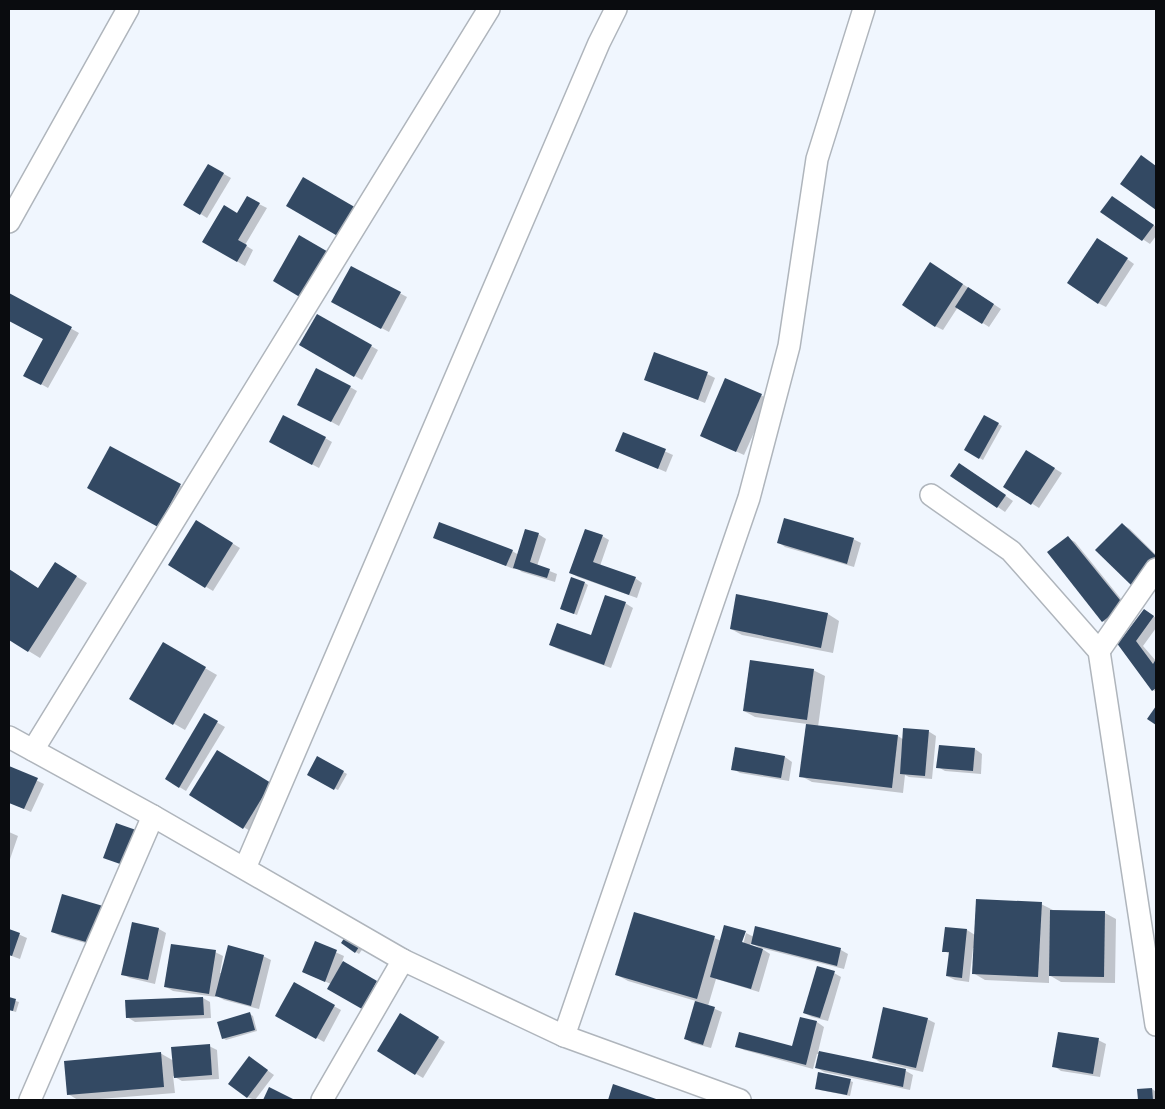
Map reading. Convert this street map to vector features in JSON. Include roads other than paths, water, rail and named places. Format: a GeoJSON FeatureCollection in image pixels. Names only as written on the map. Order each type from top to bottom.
{"type":"FeatureCollection","features":[{"type":"Feature","properties":{"kind":"street"},"geometry":{"type":"LineString","coordinates":[[9,222],[128,9]]}},
{"type":"Feature","properties":{"kind":"street"},"geometry":{"type":"LineString","coordinates":[[33,750],[489,9]]}},
{"type":"Feature","properties":{"kind":"street"},"geometry":{"type":"LineString","coordinates":[[245,868],[595,52],[616,9]]}},
{"type":"Feature","properties":{"kind":"street"},"geometry":{"type":"LineString","coordinates":[[564,1036],[749,498],[789,346],[817,159],[864,9]]}},
{"type":"Feature","properties":{"kind":"street"},"geometry":{"type":"LineString","coordinates":[[931,495],[1011,551],[1100,650],[1156,1025]]}},
{"type":"Feature","properties":{"kind":"street"},"geometry":{"type":"LineString","coordinates":[[1100,650],[1156,570]]}},
{"type":"Feature","properties":{"kind":"street"},"geometry":{"type":"LineString","coordinates":[[9,737],[154,816],[403,960],[564,1036],[740,1100]]}},
{"type":"Feature","properties":{"kind":"street"},"geometry":{"type":"LineString","coordinates":[[30,1100],[154,816]]}},
{"type":"Feature","properties":{"kind":"street"},"geometry":{"type":"LineString","coordinates":[[322,1100],[403,960]]}}]}
